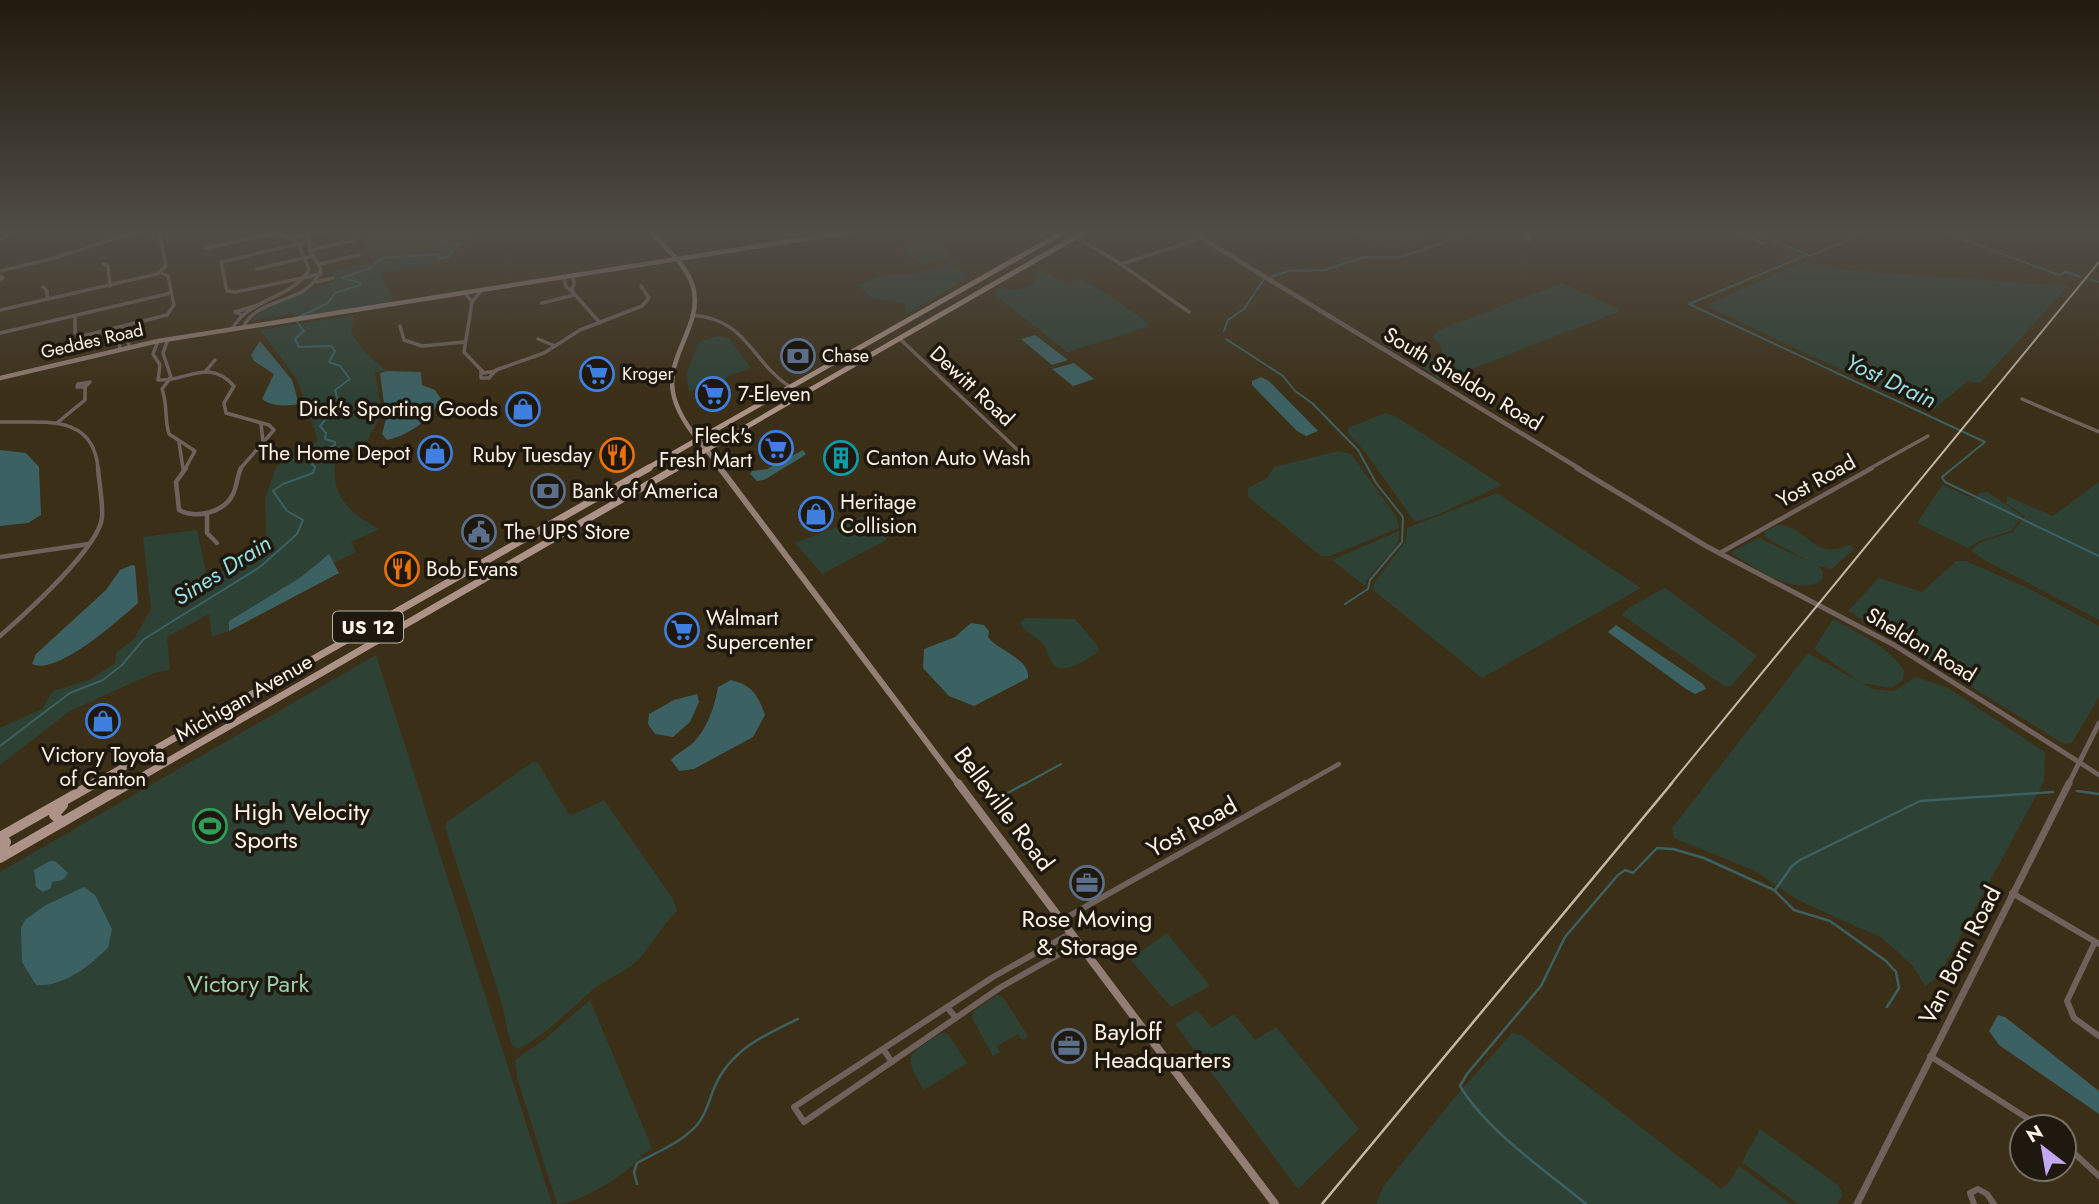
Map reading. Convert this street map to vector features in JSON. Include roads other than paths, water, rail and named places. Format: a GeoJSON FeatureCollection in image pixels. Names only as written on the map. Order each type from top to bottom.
{"type":"FeatureCollection","features":[{"type":"Feature","properties":{"kind":"main road","name":"Geddes Road"},"geometry":{"type":"LineString","coordinates":[[0,378],[129,346],[500,287]]}},
{"type":"Feature","properties":{"kind":"main road"},"geometry":{"type":"LineString","coordinates":[[692,287],[695,299],[692,315]]}},
{"type":"Feature","properties":{"kind":"main road","name":"Michigan Avenue"},"geometry":{"type":"LineString","coordinates":[[1,837],[966,287]]}},
{"type":"Feature","properties":{"kind":"main road","name":"Michigan Avenue"},"geometry":{"type":"LineString","coordinates":[[0,857],[595,517],[990,287]]}},
{"type":"Feature","properties":{"kind":"main road","name":"Belleville Road"},"geometry":{"type":"LineString","coordinates":[[692,315],[674,363],[671,384],[679,412],[1275,1204]]}},
{"type":"Feature","properties":{"kind":"main road"},"geometry":{"type":"LineString","coordinates":[[889,331],[889,338],[900,340]]}},
{"type":"Feature","properties":{"kind":"main road"},"geometry":{"type":"LineString","coordinates":[[835,363],[844,365],[845,372]]}},
{"type":"Feature","properties":{"kind":"main road"},"geometry":{"type":"LineString","coordinates":[[587,504],[583,513],[595,517]]}},
{"type":"Feature","properties":{"kind":"main road"},"geometry":{"type":"LineString","coordinates":[[538,549],[548,538],[546,533],[540,531]]}},
{"type":"Feature","properties":{"kind":"main road"},"geometry":{"type":"LineString","coordinates":[[62,822],[55,817],[57,809],[140,761],[143,755]]}},
{"type":"Feature","properties":{"kind":"main road"},"geometry":{"type":"LineString","coordinates":[[0,857],[6,846],[1,837]]}},
{"type":"Feature","properties":{"kind":"street"},"geometry":{"type":"LineString","coordinates":[[43,287],[47,291],[47,299]]}},
{"type":"Feature","properties":{"kind":"street"},"geometry":{"type":"LineString","coordinates":[[0,310],[104,287]]}},
{"type":"Feature","properties":{"kind":"street"},"geometry":{"type":"LineString","coordinates":[[75,316],[76,336],[167,315],[174,308],[171,287]]}},
{"type":"Feature","properties":{"kind":"street"},"geometry":{"type":"LineString","coordinates":[[226,287],[230,292],[253,287]]}},
{"type":"Feature","properties":{"kind":"street"},"geometry":{"type":"LineString","coordinates":[[294,287],[262,304],[235,312],[237,315],[250,315],[298,295],[308,287]]}},
{"type":"Feature","properties":{"kind":"street"},"geometry":{"type":"LineString","coordinates":[[566,287],[600,323]]}},
{"type":"Feature","properties":{"kind":"street"},"geometry":{"type":"LineString","coordinates":[[572,292],[573,287]]}},
{"type":"Feature","properties":{"kind":"street"},"geometry":{"type":"LineString","coordinates":[[482,290],[472,302],[465,354],[481,371],[480,377],[484,379],[491,377],[496,370],[556,346],[576,332],[633,311],[648,301],[646,290],[642,287]]}},
{"type":"Feature","properties":{"kind":"street"},"geometry":{"type":"LineString","coordinates":[[1154,287],[1189,312]]}},
{"type":"Feature","properties":{"kind":"street","name":"South Sheldon Road"},"geometry":{"type":"LineString","coordinates":[[1281,287],[1720,553]]}},
{"type":"Feature","properties":{"kind":"street"},"geometry":{"type":"LineString","coordinates":[[542,303],[572,292]]}},
{"type":"Feature","properties":{"kind":"street"},"geometry":{"type":"LineString","coordinates":[[0,332],[172,293]]}},
{"type":"Feature","properties":{"kind":"street"},"geometry":{"type":"LineString","coordinates":[[465,293],[472,302]]}},
{"type":"Feature","properties":{"kind":"street"},"geometry":{"type":"LineString","coordinates":[[262,304],[268,306]]}},
{"type":"Feature","properties":{"kind":"street"},"geometry":{"type":"LineString","coordinates":[[232,329],[242,315]]}},
{"type":"Feature","properties":{"kind":"street"},"geometry":{"type":"LineString","coordinates":[[243,327],[250,315]]}},
{"type":"Feature","properties":{"kind":"street"},"geometry":{"type":"LineString","coordinates":[[692,315],[712,315],[730,323],[778,379],[791,388]]}},
{"type":"Feature","properties":{"kind":"street"},"geometry":{"type":"LineString","coordinates":[[400,326],[404,341],[413,345],[465,342]]}},
{"type":"Feature","properties":{"kind":"street"},"geometry":{"type":"LineString","coordinates":[[122,327],[127,328],[129,346]]}},
{"type":"Feature","properties":{"kind":"street"},"geometry":{"type":"LineString","coordinates":[[120,349],[118,331],[122,327]]}},
{"type":"Feature","properties":{"kind":"street"},"geometry":{"type":"LineString","coordinates":[[158,341],[153,354],[160,368],[158,379],[169,380],[184,374],[205,372],[221,375],[233,382],[233,391],[224,406],[226,412],[269,425],[274,430],[239,470],[231,498],[207,513],[188,514],[179,510],[175,485],[195,451],[179,442],[166,428],[168,404],[162,389],[169,380],[171,377],[163,354],[168,339]]}},
{"type":"Feature","properties":{"kind":"street"},"geometry":{"type":"LineString","coordinates":[[538,339],[556,346]]}},
{"type":"Feature","properties":{"kind":"street","name":"Dewitt Road"},"geometry":{"type":"LineString","coordinates":[[900,340],[1023,455]]}},
{"type":"Feature","properties":{"kind":"street"},"geometry":{"type":"LineString","coordinates":[[205,372],[215,360]]}},
{"type":"Feature","properties":{"kind":"street"},"geometry":{"type":"LineString","coordinates":[[57,423],[82,404],[87,396],[85,387]]}},
{"type":"Feature","properties":{"kind":"street"},"geometry":{"type":"LineString","coordinates":[[2022,399],[2099,432]]}},
{"type":"Feature","properties":{"kind":"street"},"geometry":{"type":"LineString","coordinates":[[0,422],[57,423],[83,432],[96,446],[102,518],[90,544],[49,593],[0,636]]}},
{"type":"Feature","properties":{"kind":"street"},"geometry":{"type":"LineString","coordinates":[[261,423],[263,443]]}},
{"type":"Feature","properties":{"kind":"street","name":"Yost Road"},"geometry":{"type":"LineString","coordinates":[[1720,553],[1928,436]]}},
{"type":"Feature","properties":{"kind":"street"},"geometry":{"type":"LineString","coordinates":[[179,442],[183,469]]}},
{"type":"Feature","properties":{"kind":"street"},"geometry":{"type":"LineString","coordinates":[[207,513],[206,533],[217,543]]}},
{"type":"Feature","properties":{"kind":"street"},"geometry":{"type":"LineString","coordinates":[[0,557],[90,544]]}},
{"type":"Feature","properties":{"kind":"street","name":"Sheldon Road"},"geometry":{"type":"LineString","coordinates":[[1720,553],[1878,636],[2099,775]]}},
{"type":"Feature","properties":{"kind":"street","name":"Van Born Road"},"geometry":{"type":"LineString","coordinates":[[1857,1204],[2099,723]]}},
{"type":"Feature","properties":{"kind":"street","name":"Yost Road"},"geometry":{"type":"LineString","coordinates":[[1062,920],[1339,764]]}},
{"type":"Feature","properties":{"kind":"street"},"geometry":{"type":"LineString","coordinates":[[2012,893],[2097,943],[2067,1001],[2067,1007],[2074,1018],[2099,1036]]}},
{"type":"Feature","properties":{"kind":"street"},"geometry":{"type":"LineString","coordinates":[[1071,932],[993,977],[794,1107],[804,1122],[1001,987],[1079,943]]}},
{"type":"Feature","properties":{"kind":"street"},"geometry":{"type":"LineString","coordinates":[[993,977],[1001,987]]}},
{"type":"Feature","properties":{"kind":"street"},"geometry":{"type":"LineString","coordinates":[[947,1007],[956,1018]]}},
{"type":"Feature","properties":{"kind":"street"},"geometry":{"type":"LineString","coordinates":[[883,1049],[892,1062]]}},
{"type":"Feature","properties":{"kind":"street"},"geometry":{"type":"LineString","coordinates":[[1930,1056],[2019,1113]]}},
{"type":"Feature","properties":{"kind":"street"},"geometry":{"type":"LineString","coordinates":[[2078,1157],[2099,1176]]}},
{"type":"Feature","properties":{"kind":"street"},"geometry":{"type":"LineString","coordinates":[[1974,1204],[1970,1193],[1978,1189],[1987,1194],[1994,1204]]}},
{"type":"Feature","properties":{"kind":"water"},"geometry":{"type":"Polygon","coordinates":[[[1035,335],[1068,360],[1052,365],[1021,339],[1035,335]]]}},
{"type":"Feature","properties":{"kind":"water"},"geometry":{"type":"Polygon","coordinates":[[[260,341],[292,380],[299,404],[275,405],[262,399],[274,374],[254,361],[251,355],[260,341]]]}},
{"type":"Feature","properties":{"kind":"water"},"geometry":{"type":"Polygon","coordinates":[[[1074,363],[1094,379],[1073,386],[1052,369],[1074,363]]]}},
{"type":"Feature","properties":{"kind":"water"},"geometry":{"type":"Polygon","coordinates":[[[421,372],[422,385],[435,390],[441,399],[437,407],[418,426],[387,440],[382,434],[386,419],[380,373],[421,372]]]}},
{"type":"Feature","properties":{"kind":"water"},"geometry":{"type":"Polygon","coordinates":[[[1261,377],[1269,381],[1318,431],[1306,436],[1297,431],[1252,385],[1252,381],[1261,377]]]}},
{"type":"Feature","properties":{"kind":"water"},"geometry":{"type":"Polygon","coordinates":[[[0,450],[26,453],[39,467],[41,515],[28,523],[0,526],[0,450]]]}},
{"type":"Feature","properties":{"kind":"water"},"geometry":{"type":"Polygon","coordinates":[[[803,450],[806,454],[764,480],[757,481],[750,474],[752,471],[767,469],[803,450]]]}},
{"type":"Feature","properties":{"kind":"water"},"geometry":{"type":"Polygon","coordinates":[[[329,554],[339,573],[229,631],[229,621],[301,577],[329,554]]]}},
{"type":"Feature","properties":{"kind":"water"},"geometry":{"type":"Polygon","coordinates":[[[135,566],[138,603],[103,633],[72,654],[43,666],[32,664],[36,654],[106,590],[120,570],[135,566]]]}},
{"type":"Feature","properties":{"kind":"water"},"geometry":{"type":"Polygon","coordinates":[[[971,623],[984,625],[993,642],[1024,665],[1028,678],[974,706],[949,696],[923,668],[924,649],[955,637],[971,623]]]}},
{"type":"Feature","properties":{"kind":"water"},"geometry":{"type":"Polygon","coordinates":[[[1616,625],[1703,684],[1706,689],[1695,694],[1686,689],[1608,632],[1616,625]]]}},
{"type":"Feature","properties":{"kind":"water"},"geometry":{"type":"Polygon","coordinates":[[[731,680],[749,688],[757,696],[765,715],[753,737],[694,769],[679,771],[671,760],[698,737],[710,717],[718,687],[731,680]]]}},
{"type":"Feature","properties":{"kind":"water"},"geometry":{"type":"Polygon","coordinates":[[[697,694],[699,702],[690,722],[673,737],[655,734],[648,724],[649,714],[674,700],[697,694]]]}},
{"type":"Feature","properties":{"kind":"water"},"geometry":{"type":"Polygon","coordinates":[[[55,861],[68,873],[63,880],[52,882],[51,888],[43,892],[36,887],[34,870],[55,861]]]}},
{"type":"Feature","properties":{"kind":"water"},"geometry":{"type":"Polygon","coordinates":[[[84,887],[95,895],[112,929],[108,948],[66,979],[36,985],[22,962],[21,928],[25,920],[44,906],[84,887]]]}},
{"type":"Feature","properties":{"kind":"water"},"geometry":{"type":"Polygon","coordinates":[[[1998,1015],[2005,1017],[2099,1091],[2099,1114],[1999,1045],[1989,1031],[1998,1015]]]}},
{"type":"Feature","properties":{"kind":"waterway","name":"Sines Drain"},"geometry":{"type":"LineString","coordinates":[[0,746],[70,693],[103,680],[122,665],[144,639],[260,567],[297,534],[303,520],[287,511],[273,491],[283,484],[313,473],[315,467],[306,458],[335,445],[335,442],[325,439],[326,433],[320,426],[339,404],[335,390],[350,379],[340,366],[329,362],[335,351],[331,346],[299,347],[295,339],[304,331],[297,322],[299,317],[328,303],[335,293],[353,287]]}},
{"type":"Feature","properties":{"kind":"waterway"},"geometry":{"type":"LineString","coordinates":[[1224,331],[1228,320],[1244,309],[1259,287]]}},
{"type":"Feature","properties":{"kind":"waterway","name":"Yost Drain"},"geometry":{"type":"LineString","coordinates":[[1729,287],[1689,304],[1985,442],[1942,477],[1945,482],[2099,556]]}},
{"type":"Feature","properties":{"kind":"waterway"},"geometry":{"type":"LineString","coordinates":[[1226,339],[1283,376],[1295,391],[1312,403],[1358,450],[1376,483],[1403,517],[1402,542],[1370,580],[1368,589],[1345,604]]}},
{"type":"Feature","properties":{"kind":"waterway"},"geometry":{"type":"LineString","coordinates":[[1023,785],[1061,764]]}},
{"type":"Feature","properties":{"kind":"waterway"},"geometry":{"type":"LineString","coordinates":[[997,813],[991,804],[993,801],[1026,783]]}},
{"type":"Feature","properties":{"kind":"waterway"},"geometry":{"type":"LineString","coordinates":[[2077,791],[2099,794]]}},
{"type":"Feature","properties":{"kind":"waterway"},"geometry":{"type":"LineString","coordinates":[[1775,890],[1792,866],[1800,860],[1920,801],[2053,792]]}},
{"type":"Feature","properties":{"kind":"waterway"},"geometry":{"type":"LineString","coordinates":[[1586,1204],[1501,1134],[1471,1103],[1460,1086],[1467,1074],[1541,986],[1565,937],[1618,875],[1625,870],[1633,873],[1657,848],[1673,849],[1704,858],[1774,890],[1794,910],[1830,921],[1886,961],[1896,972],[1899,988],[1887,1007]]}},
{"type":"Feature","properties":{"kind":"waterway"},"geometry":{"type":"LineString","coordinates":[[637,1184],[634,1172],[637,1163],[676,1142],[697,1125],[722,1073],[739,1053],[798,1019]]}},
{"type":"Feature","properties":{"kind":"railway"},"geometry":{"type":"LineString","coordinates":[[1670,785],[2078,287]]}},
{"type":"Feature","properties":{"kind":"railway"},"geometry":{"type":"LineString","coordinates":[[1322,1204],[1672,783]]}},
{"type":"Feature","properties":{"kind":"place","name":"Chase"},"geometry":{"type":"Point","coordinates":[798,356]}},
{"type":"Feature","properties":{"kind":"place","name":"Kroger"},"geometry":{"type":"Point","coordinates":[597,374]}},
{"type":"Feature","properties":{"kind":"place","name":"7-Eleven"},"geometry":{"type":"Point","coordinates":[713,394]}},
{"type":"Feature","properties":{"kind":"place","name":"Dick's Sporting Goods"},"geometry":{"type":"Point","coordinates":[523,409]}},
{"type":"Feature","properties":{"kind":"place","name":"Fleck's Fresh Mart"},"geometry":{"type":"Point","coordinates":[776,448]}},
{"type":"Feature","properties":{"kind":"place","name":"The Home Depot"},"geometry":{"type":"Point","coordinates":[435,453]}},
{"type":"Feature","properties":{"kind":"place","name":"Ruby Tuesday"},"geometry":{"type":"Point","coordinates":[617,455]}},
{"type":"Feature","properties":{"kind":"place","name":"Canton Auto Wash"},"geometry":{"type":"Point","coordinates":[841,458]}},
{"type":"Feature","properties":{"kind":"place","name":"Bank of America"},"geometry":{"type":"Point","coordinates":[548,491]}},
{"type":"Feature","properties":{"kind":"place","name":"Heritage Collision"},"geometry":{"type":"Point","coordinates":[816,514]}},
{"type":"Feature","properties":{"kind":"place","name":"The UPS Store"},"geometry":{"type":"Point","coordinates":[479,532]}},
{"type":"Feature","properties":{"kind":"place","name":"Bob Evans"},"geometry":{"type":"Point","coordinates":[402,569]}},
{"type":"Feature","properties":{"kind":"place","name":"Walmart Supercenter"},"geometry":{"type":"Point","coordinates":[682,630]}},
{"type":"Feature","properties":{"kind":"place","name":"Victory Toyota of Canton"},"geometry":{"type":"Point","coordinates":[103,721]}},
{"type":"Feature","properties":{"kind":"place","name":"High Velocity Sports"},"geometry":{"type":"Point","coordinates":[210,826]}},
{"type":"Feature","properties":{"kind":"place","name":"Rose Moving & Storage"},"geometry":{"type":"Point","coordinates":[1087,883]}},
{"type":"Feature","properties":{"kind":"place","name":"Bayloff Headquarters"},"geometry":{"type":"Point","coordinates":[1069,1046]}},
{"type":"Feature","properties":{"kind":"park label","name":"Victory Park"},"geometry":{"type":"Point","coordinates":[248,984]}}]}
